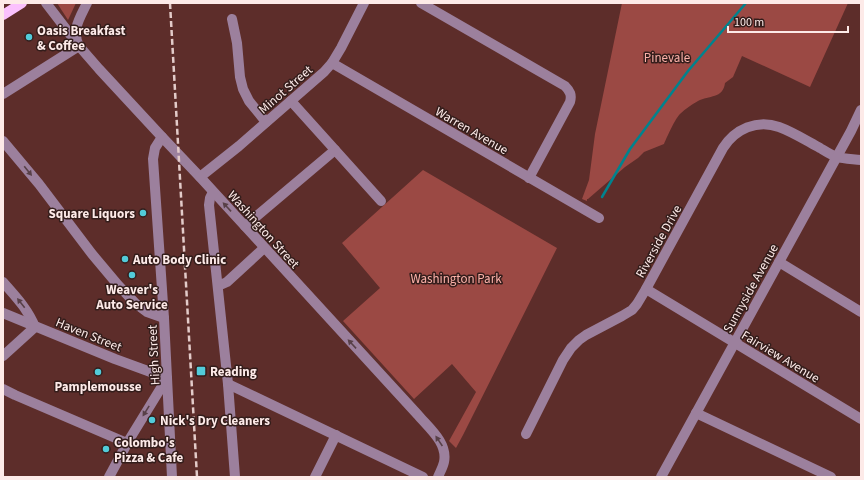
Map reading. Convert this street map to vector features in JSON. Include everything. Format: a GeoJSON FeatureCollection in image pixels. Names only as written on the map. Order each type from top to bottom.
{"type":"FeatureCollection","features":[{"type":"Feature","properties":{"kind":"main road"},"geometry":{"type":"LineString","coordinates":[[3,15],[22,3]]}},
{"type":"Feature","properties":{"kind":"street","name":"Washington Street"},"geometry":{"type":"LineString","coordinates":[[46,3],[79,46],[439,440],[444,450],[444,464],[438,477]]}},
{"type":"Feature","properties":{"kind":"street"},"geometry":{"type":"LineString","coordinates":[[3,94],[79,46],[75,35],[76,27],[87,3]]}},
{"type":"Feature","properties":{"kind":"street","name":"Minot Street"},"geometry":{"type":"LineString","coordinates":[[200,177],[292,101],[322,74],[332,63],[364,3]]}},
{"type":"Feature","properties":{"kind":"street"},"geometry":{"type":"LineString","coordinates":[[421,3],[565,86],[571,94],[570,102],[529,178]]}},
{"type":"Feature","properties":{"kind":"street"},"geometry":{"type":"LineString","coordinates":[[232,19],[237,38],[240,77],[243,89],[248,101],[266,122]]}},
{"type":"Feature","properties":{"kind":"street","name":"Warren Avenue"},"geometry":{"type":"LineString","coordinates":[[332,63],[599,218]]}},
{"type":"Feature","properties":{"kind":"street"},"geometry":{"type":"LineString","coordinates":[[292,101],[381,201]]}},
{"type":"Feature","properties":{"kind":"street","name":"Sunnyside Avenue"},"geometry":{"type":"LineString","coordinates":[[661,477],[861,110]]}},
{"type":"Feature","properties":{"kind":"street","name":"Riverside Drive"},"geometry":{"type":"LineString","coordinates":[[526,434],[563,360],[573,345],[582,338],[632,310],[637,304],[730,138],[739,131],[750,126],[756,124],[768,124],[784,129],[836,157]]}},
{"type":"Feature","properties":{"kind":"street","name":"High Street"},"geometry":{"type":"LineString","coordinates":[[162,137],[156,148],[153,160],[164,318],[172,477]]}},
{"type":"Feature","properties":{"kind":"street"},"geometry":{"type":"LineString","coordinates":[[3,141],[39,184],[118,286],[135,303],[147,312],[164,318]]}},
{"type":"Feature","properties":{"kind":"street"},"geometry":{"type":"LineString","coordinates":[[245,226],[335,150]]}},
{"type":"Feature","properties":{"kind":"street"},"geometry":{"type":"LineString","coordinates":[[836,157],[861,160]]}},
{"type":"Feature","properties":{"kind":"street"},"geometry":{"type":"LineString","coordinates":[[213,192],[210,197],[209,204],[228,384],[235,477]]}},
{"type":"Feature","properties":{"kind":"street"},"geometry":{"type":"LineString","coordinates":[[218,286],[236,275],[264,248]]}},
{"type":"Feature","properties":{"kind":"street"},"geometry":{"type":"LineString","coordinates":[[779,262],[861,312]]}},
{"type":"Feature","properties":{"kind":"street"},"geometry":{"type":"LineString","coordinates":[[3,282],[22,304],[32,319],[35,327],[3,356]]}},
{"type":"Feature","properties":{"kind":"street","name":"Fairview Avenue"},"geometry":{"type":"LineString","coordinates":[[646,289],[861,419]]}},
{"type":"Feature","properties":{"kind":"street","name":"Haven Street"},"geometry":{"type":"LineString","coordinates":[[3,314],[167,378]]}},
{"type":"Feature","properties":{"kind":"street"},"geometry":{"type":"LineString","coordinates":[[108,477],[167,378]]}},
{"type":"Feature","properties":{"kind":"street"},"geometry":{"type":"LineString","coordinates":[[228,384],[423,477]]}},
{"type":"Feature","properties":{"kind":"street"},"geometry":{"type":"LineString","coordinates":[[3,389],[127,443]]}},
{"type":"Feature","properties":{"kind":"street"},"geometry":{"type":"LineString","coordinates":[[696,413],[831,477]]}},
{"type":"Feature","properties":{"kind":"street"},"geometry":{"type":"LineString","coordinates":[[315,477],[336,435]]}},
{"type":"Feature","properties":{"kind":"green space"},"geometry":{"type":"Polygon","coordinates":[[[57,3],[76,3],[68,20],[57,3]]]}},
{"type":"Feature","properties":{"kind":"green space","name":"Pinevale"},"geometry":{"type":"Polygon","coordinates":[[[622,3],[848,3],[810,87],[742,56],[733,77],[725,83],[721,92],[715,96],[702,99],[684,110],[671,128],[664,144],[644,152],[587,199],[587,201],[582,199],[589,180],[595,134],[622,3]]]}},
{"type":"Feature","properties":{"kind":"green space","name":"Washington Park"},"geometry":{"type":"Polygon","coordinates":[[[423,170],[557,248],[456,448],[449,441],[476,392],[452,364],[414,399],[343,321],[380,288],[342,243],[423,170]]]}},
{"type":"Feature","properties":{"kind":"waterway"},"geometry":{"type":"LineString","coordinates":[[602,197],[630,149],[688,71],[746,3]]}},
{"type":"Feature","properties":{"kind":"railway"},"geometry":{"type":"LineString","coordinates":[[170,3],[197,477]]}},
{"type":"Feature","properties":{"kind":"place","name":"Oasis Breakfast & Coffee"},"geometry":{"type":"Point","coordinates":[29,37]}},
{"type":"Feature","properties":{"kind":"place","name":"Square Liquors"},"geometry":{"type":"Point","coordinates":[143,213]}},
{"type":"Feature","properties":{"kind":"place","name":"Auto Body Clinic"},"geometry":{"type":"Point","coordinates":[125,259]}},
{"type":"Feature","properties":{"kind":"place","name":"Weaver's Auto Service"},"geometry":{"type":"Point","coordinates":[132,275]}},
{"type":"Feature","properties":{"kind":"place","name":"Reading"},"geometry":{"type":"Point","coordinates":[201,371]}},
{"type":"Feature","properties":{"kind":"place","name":"Pamplemousse"},"geometry":{"type":"Point","coordinates":[98,372]}},
{"type":"Feature","properties":{"kind":"place","name":"Nick's Dry Cleaners"},"geometry":{"type":"Point","coordinates":[152,420]}},
{"type":"Feature","properties":{"kind":"place","name":"Colombo's Pizza & Cafe"},"geometry":{"type":"Point","coordinates":[106,449]}}]}
